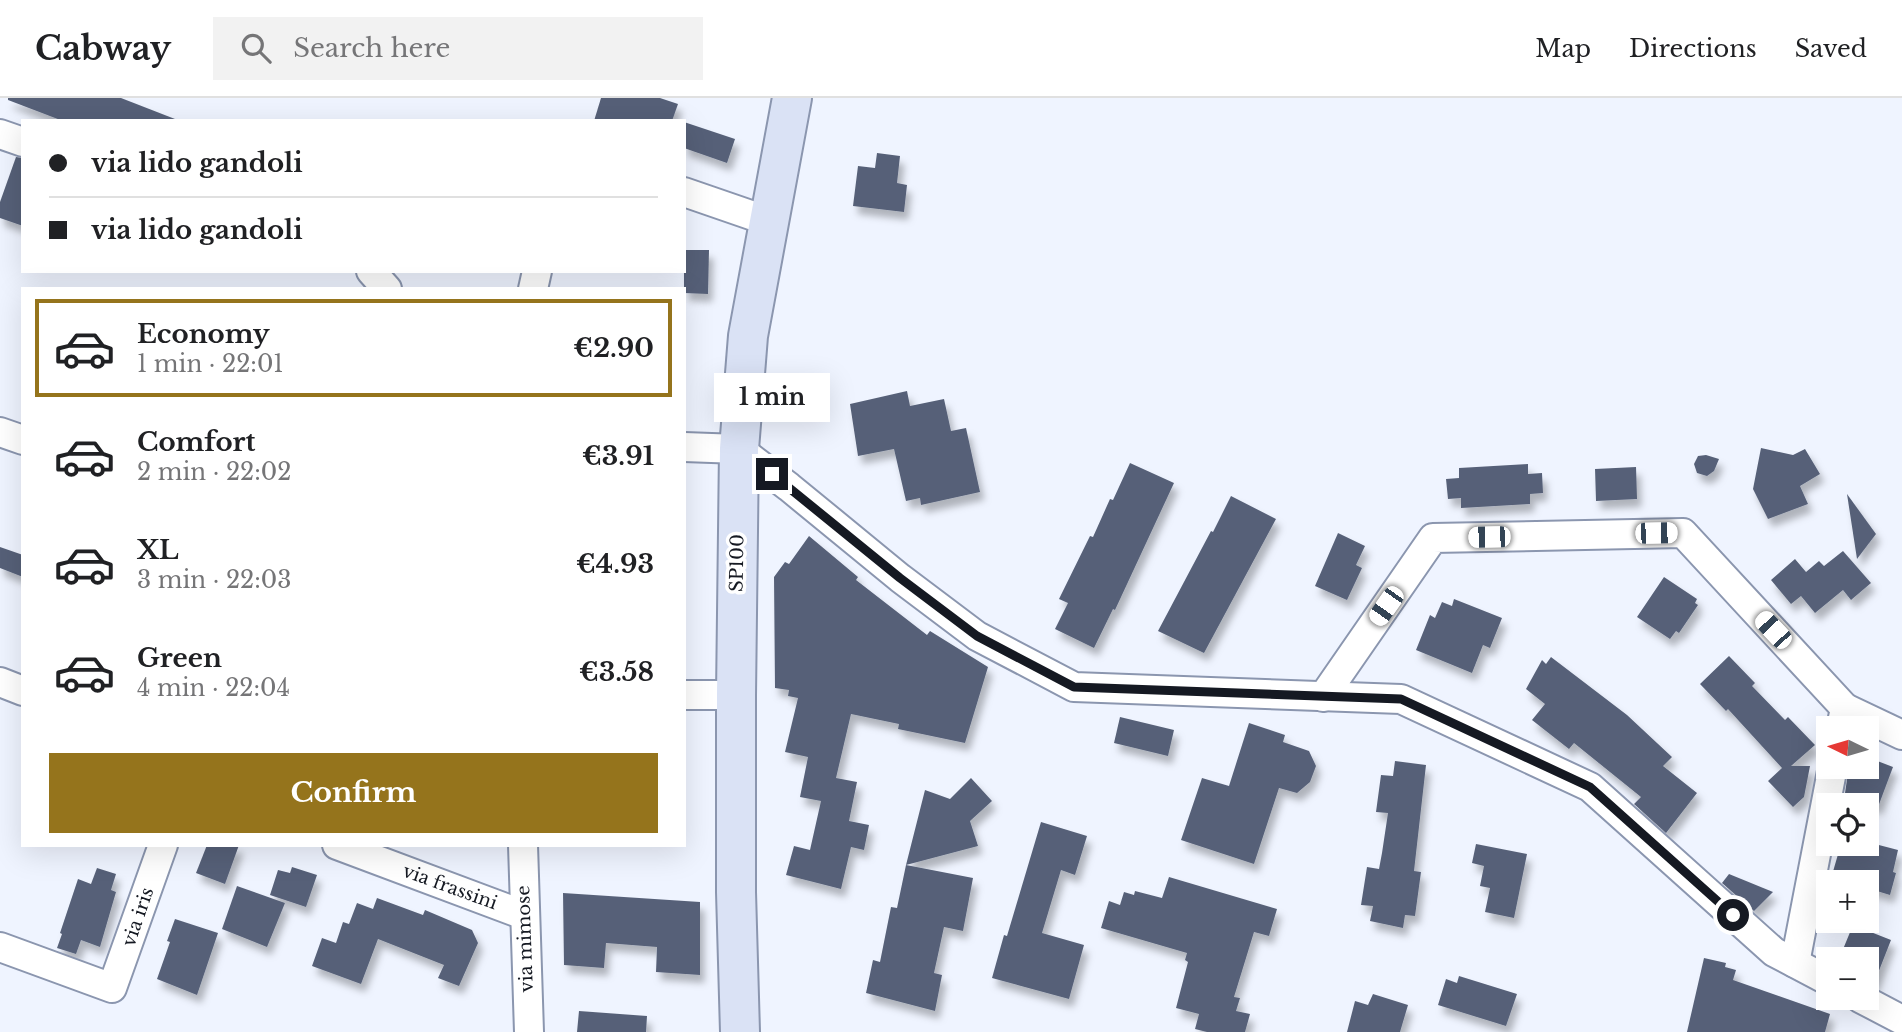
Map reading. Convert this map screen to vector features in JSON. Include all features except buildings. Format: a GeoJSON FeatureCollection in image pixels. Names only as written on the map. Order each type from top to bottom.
{"type":"FeatureCollection","features":[{"type":"Feature","properties":{"kind":"main road","name":"SP100"},"geometry":{"type":"LineString","coordinates":[[740,1032],[736,891],[739,449],[748,336],[792,98]]}},
{"type":"Feature","properties":{"kind":"street"},"geometry":{"type":"LineString","coordinates":[[0,134],[21,141]]}},
{"type":"Feature","properties":{"kind":"street"},"geometry":{"type":"LineString","coordinates":[[686,193],[768,221]]}},
{"type":"Feature","properties":{"kind":"street"},"geometry":{"type":"LineString","coordinates":[[373,273],[385,287]]}},
{"type":"Feature","properties":{"kind":"street"},"geometry":{"type":"LineString","coordinates":[[0,432],[21,439]]}},
{"type":"Feature","properties":{"kind":"street"},"geometry":{"type":"LineString","coordinates":[[686,447],[739,449],[977,636],[1074,687],[1401,699],[1590,787],[1774,952],[1816,974]]}},
{"type":"Feature","properties":{"kind":"street"},"geometry":{"type":"LineString","coordinates":[[1323,697],[1433,538],[1683,533],[1841,716]]}},
{"type":"Feature","properties":{"kind":"street"},"geometry":{"type":"LineString","coordinates":[[0,682],[21,690]]}},
{"type":"Feature","properties":{"kind":"street"},"geometry":{"type":"LineString","coordinates":[[686,695],[736,695]]}},
{"type":"Feature","properties":{"kind":"street"},"geometry":{"type":"LineString","coordinates":[[1880,729],[1902,735]]}},
{"type":"Feature","properties":{"kind":"street"},"geometry":{"type":"LineString","coordinates":[[1795,963],[1830,779]]}},
{"type":"Feature","properties":{"kind":"street","name":"via iris"},"geometry":{"type":"LineString","coordinates":[[0,947],[113,988],[162,847]]}},
{"type":"Feature","properties":{"kind":"street","name":"via frassini"},"geometry":{"type":"LineString","coordinates":[[342,847],[524,915]]}},
{"type":"Feature","properties":{"kind":"street","name":"via mimose"},"geometry":{"type":"LineString","coordinates":[[523,847],[529,1032]]}},
{"type":"Feature","properties":{"kind":"street"},"geometry":{"type":"LineString","coordinates":[[1879,1008],[1902,1020]]}},
{"type":"Feature","properties":{"kind":"route"},"geometry":{"type":"LineString","coordinates":[[772,474],[900,578],[977,636],[1074,687],[1401,699],[1590,787],[1733,915]]}}]}
